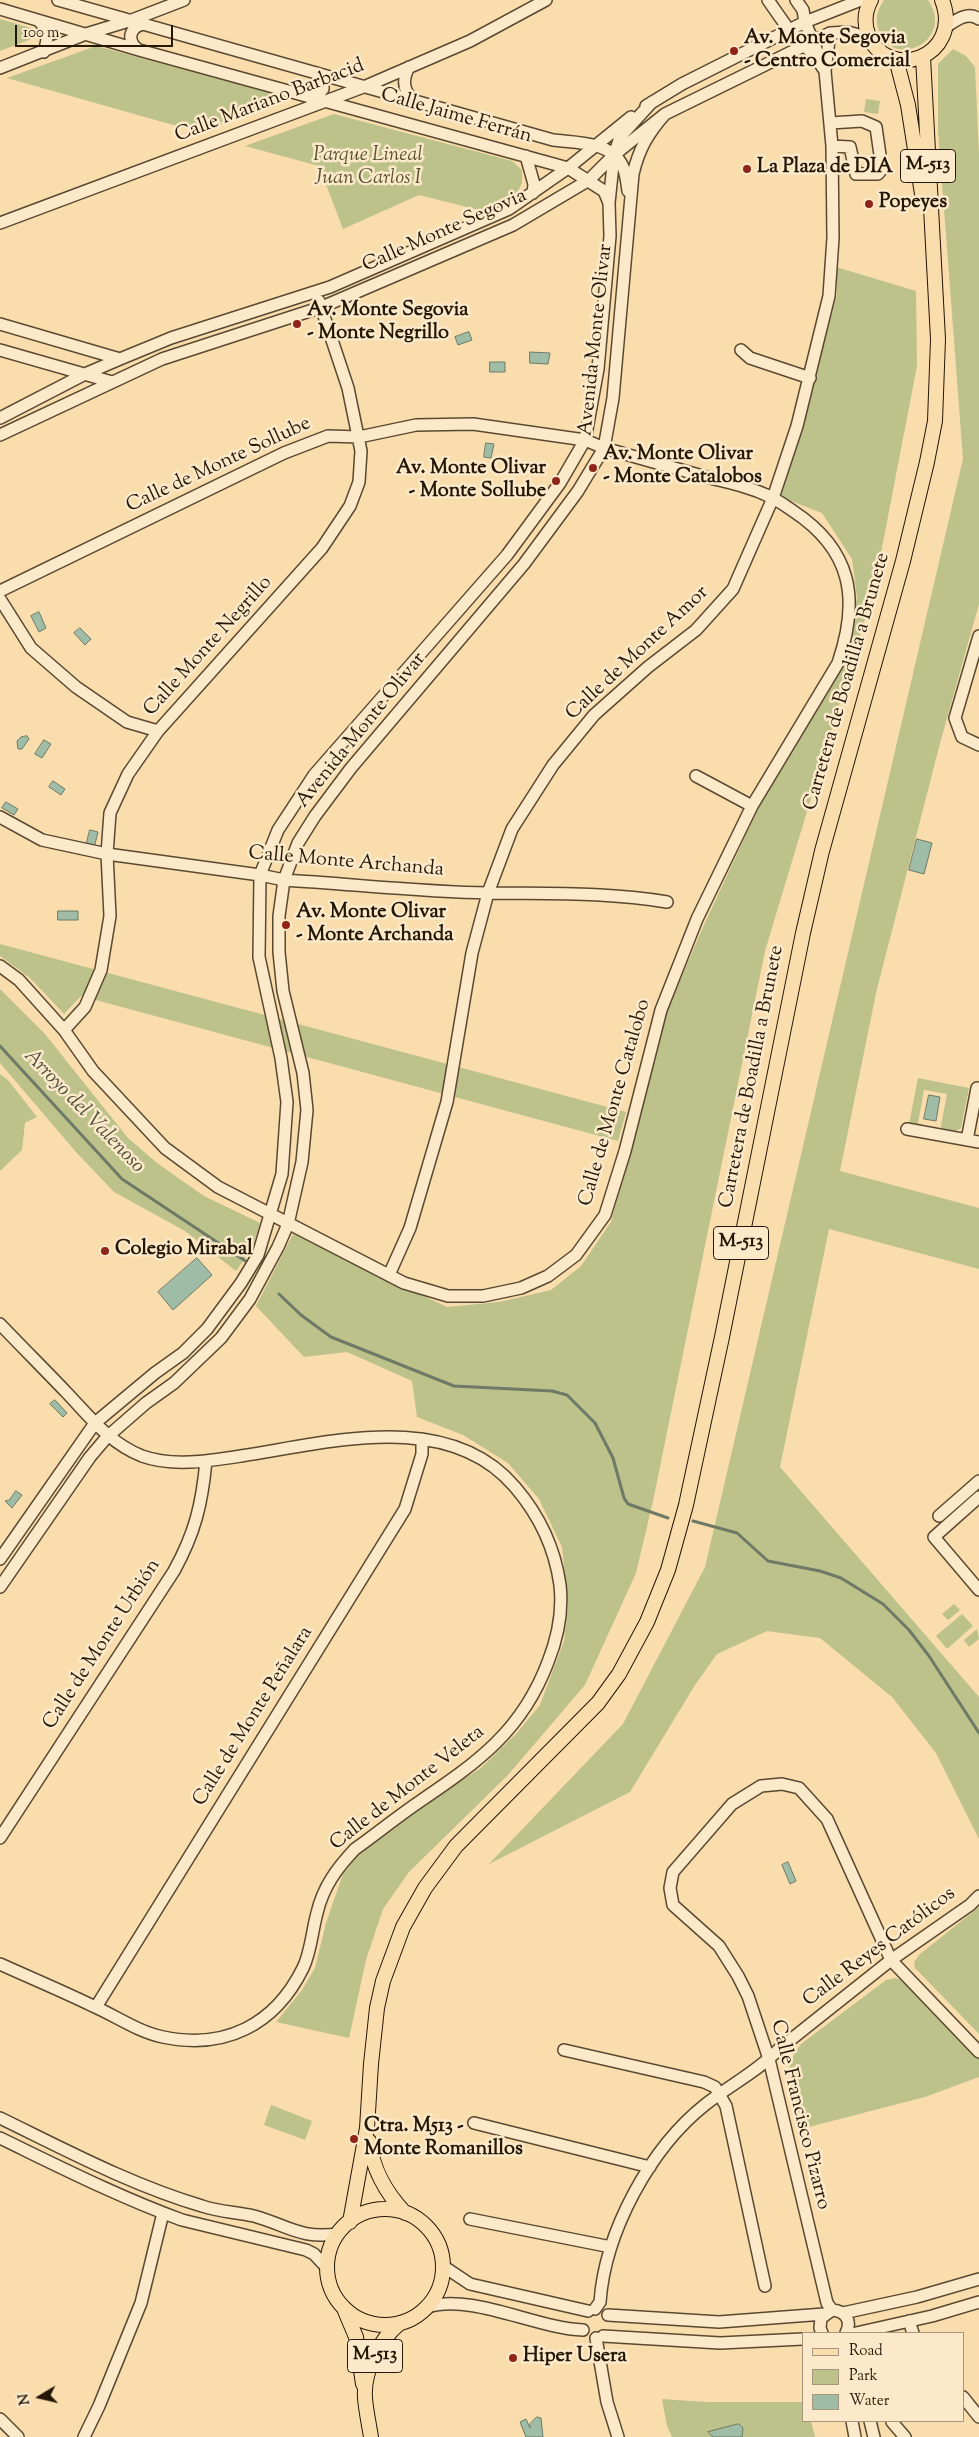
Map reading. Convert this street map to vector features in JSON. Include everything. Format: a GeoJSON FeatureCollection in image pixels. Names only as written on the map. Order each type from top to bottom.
{"type":"FeatureCollection","features":[{"type":"Feature","properties":{"kind":"main road"},"geometry":{"type":"LineString","coordinates":[[871,0],[865,20],[870,38],[886,55],[896,59],[910,60],[923,57],[938,45],[946,27],[946,10],[942,0]]}},
{"type":"Feature","properties":{"kind":"main road","name":"Carretera de Boadilla a Brunete"},"geometry":{"type":"LineString","coordinates":[[350,2222],[367,2128],[377,2008],[395,1944],[411,1909],[440,1867],[468,1832],[598,1704],[619,1674],[642,1630],[668,1570],[686,1505],[816,878],[903,561],[935,421],[938,385],[938,339],[923,57]]}},
{"type":"Feature","properties":{"kind":"main road","name":"Carretera de Boadilla a Brunete"},"geometry":{"type":"LineString","coordinates":[[896,59],[908,105],[935,276]]}},
{"type":"Feature","properties":{"kind":"main road","name":"Carretera de Boadilla a Brunete"},"geometry":{"type":"LineString","coordinates":[[367,2128],[372,2160],[379,2178],[405,2213]]}},
{"type":"Feature","properties":{"kind":"main road"},"geometry":{"type":"LineString","coordinates":[[344,2308],[353,2316],[370,2323],[388,2325],[415,2317],[427,2307],[439,2288],[443,2266],[442,2255],[432,2234],[420,2222],[405,2213],[376,2210],[350,2222],[338,2234],[330,2250],[328,2269],[332,2290],[344,2308],[356,2336],[365,2397]]}},
{"type":"Feature","properties":{"kind":"main road","name":"M-513"},"geometry":{"type":"LineString","coordinates":[[371,2437],[365,2397],[376,2354],[388,2335],[400,2323]]}},
{"type":"Feature","properties":{"kind":"street","name":"Calle Jaime Ferrán"},"geometry":{"type":"LineString","coordinates":[[58,0],[553,140],[595,144]]}},
{"type":"Feature","properties":{"kind":"street"},"geometry":{"type":"LineString","coordinates":[[0,68],[86,34],[132,20],[184,0]]}},
{"type":"Feature","properties":{"kind":"street","name":"Calle Mariano Barbacid"},"geometry":{"type":"LineString","coordinates":[[0,223],[366,86],[470,41],[546,0]]}},
{"type":"Feature","properties":{"kind":"street"},"geometry":{"type":"LineString","coordinates":[[768,0],[789,30],[814,55],[825,71]]}},
{"type":"Feature","properties":{"kind":"street","name":"Calle de Monte Amor"},"geometry":{"type":"LineString","coordinates":[[796,0],[803,10],[805,22],[814,40],[825,71]]}},
{"type":"Feature","properties":{"kind":"street","name":"Calle Monte Segovia"},"geometry":{"type":"LineString","coordinates":[[0,418],[85,374],[171,338],[316,292],[509,209],[568,168],[595,144],[652,102],[805,22],[861,0]]}},
{"type":"Feature","properties":{"kind":"street","name":"Calle Jaime Ferrán"},"geometry":{"type":"LineString","coordinates":[[0,9],[139,50],[568,168],[589,180]]}},
{"type":"Feature","properties":{"kind":"street"},"geometry":{"type":"LineString","coordinates":[[946,27],[958,18],[969,16],[979,19]]}},
{"type":"Feature","properties":{"kind":"street"},"geometry":{"type":"LineString","coordinates":[[40,22],[47,30],[48,41],[44,52]]}},
{"type":"Feature","properties":{"kind":"street"},"geometry":{"type":"LineString","coordinates":[[139,50],[132,44],[131,35],[136,27],[144,24]]}},
{"type":"Feature","properties":{"kind":"street","name":"Calle Monte Segovia"},"geometry":{"type":"LineString","coordinates":[[0,435],[162,359],[322,307],[513,225],[589,180],[614,155],[665,114],[830,33],[848,32],[870,38]]}},
{"type":"Feature","properties":{"kind":"street","name":"Calle de Monte Amor"},"geometry":{"type":"LineString","coordinates":[[389,1275],[410,1228],[447,1102],[472,953],[488,893],[512,829],[553,765],[594,715],[648,668],[696,630],[734,589],[773,498],[810,378],[829,296],[833,238],[832,146],[825,71],[830,33]]}},
{"type":"Feature","properties":{"kind":"street"},"geometry":{"type":"LineString","coordinates":[[409,67],[404,81],[408,95],[413,100]]}},
{"type":"Feature","properties":{"kind":"street"},"geometry":{"type":"LineString","coordinates":[[310,96],[318,95],[324,86],[323,78],[317,73]]}},
{"type":"Feature","properties":{"kind":"street","name":"Avenida Monte Olivar"},"geometry":{"type":"LineString","coordinates":[[0,1559],[95,1423],[155,1373],[183,1353],[207,1329],[258,1255],[282,1174],[287,1102],[281,1058],[259,957],[260,875],[278,830],[314,775],[507,554],[560,484],[585,440],[598,369],[610,236],[610,203],[614,155],[620,137],[652,102]]}},
{"type":"Feature","properties":{"kind":"street","name":"Avenida Monte Olivar"},"geometry":{"type":"LineString","coordinates":[[0,1587],[90,1457],[107,1437],[146,1403],[174,1383],[221,1338],[264,1275],[288,1224],[302,1162],[307,1110],[303,1073],[283,991],[279,916],[284,880],[298,843],[315,816],[351,768],[524,564],[578,491],[604,448],[613,398],[630,198],[639,152],[648,133],[665,114]]}},
{"type":"Feature","properties":{"kind":"street"},"geometry":{"type":"LineString","coordinates":[[830,123],[862,121],[876,127],[882,169],[878,174],[856,174],[850,146],[832,146]]}},
{"type":"Feature","properties":{"kind":"street"},"geometry":{"type":"LineString","coordinates":[[595,144],[614,155]]}},
{"type":"Feature","properties":{"kind":"street","name":"Avenida Monte Olivar"},"geometry":{"type":"LineString","coordinates":[[614,155],[623,167],[630,198]]}},
{"type":"Feature","properties":{"kind":"street"},"geometry":{"type":"LineString","coordinates":[[526,156],[534,184],[533,193]]}},
{"type":"Feature","properties":{"kind":"street"},"geometry":{"type":"LineString","coordinates":[[589,180],[604,191],[610,203]]}},
{"type":"Feature","properties":{"kind":"street","name":"Calle Monte Negrillo"},"geometry":{"type":"LineString","coordinates":[[64,1030],[85,1007],[101,970],[110,916],[107,854],[110,813],[128,774],[158,731],[322,548],[350,506],[359,482],[361,451],[348,388],[316,292]]}},
{"type":"Feature","properties":{"kind":"street"},"geometry":{"type":"LineString","coordinates":[[0,324],[120,359],[122,371],[116,380],[85,374],[0,350]]}},
{"type":"Feature","properties":{"kind":"street"},"geometry":{"type":"LineString","coordinates":[[741,350],[750,358],[810,378]]}},
{"type":"Feature","properties":{"kind":"street","name":"Calle de Monte Sollube"},"geometry":{"type":"LineString","coordinates":[[0,591],[284,453],[328,436],[358,437],[416,425],[473,424],[585,440]]}},
{"type":"Feature","properties":{"kind":"street","name":"Calle de Monte Catalobo"},"geometry":{"type":"LineString","coordinates":[[0,966],[18,980],[64,1030],[93,1071],[165,1148],[218,1187],[404,1283],[448,1296],[483,1296],[521,1288],[548,1276],[576,1255],[606,1215],[626,1151],[661,1010],[697,919],[752,806],[838,663],[847,637],[850,613],[850,586],[842,563],[827,539],[809,522],[773,498],[763,493],[604,448],[585,440]]}},
{"type":"Feature","properties":{"kind":"street"},"geometry":{"type":"LineString","coordinates":[[0,600],[30,648],[76,688],[127,722],[158,731]]}},
{"type":"Feature","properties":{"kind":"street"},"geometry":{"type":"LineString","coordinates":[[979,636],[974,671],[956,718],[962,738],[979,745]]}},
{"type":"Feature","properties":{"kind":"street"},"geometry":{"type":"LineString","coordinates":[[696,776],[752,806]]}},
{"type":"Feature","properties":{"kind":"street","name":"Calle Monte Archanda"},"geometry":{"type":"LineString","coordinates":[[0,817],[42,840],[107,854],[284,880],[488,893],[545,892],[626,895],[666,902]]}},
{"type":"Feature","properties":{"kind":"street"},"geometry":{"type":"LineString","coordinates":[[967,1140],[977,1088]]}},
{"type":"Feature","properties":{"kind":"street"},"geometry":{"type":"LineString","coordinates":[[907,1129],[979,1142]]}},
{"type":"Feature","properties":{"kind":"street","name":"Calle de Monte Veleta"},"geometry":{"type":"LineString","coordinates":[[0,1324],[107,1437],[143,1456],[170,1461],[206,1461],[358,1438],[388,1436],[422,1439],[460,1448],[494,1466],[507,1477],[528,1503],[549,1542],[556,1562],[562,1600],[557,1639],[540,1683],[526,1709],[508,1732],[464,1773],[363,1844],[340,1865],[323,1893],[304,1966],[294,1987],[277,2008],[261,2022],[238,2033],[219,2038],[187,2040],[162,2037],[133,2026],[96,2007],[0,1964]]}},
{"type":"Feature","properties":{"kind":"street","name":"Calle de Monte Peñalara"},"geometry":{"type":"LineString","coordinates":[[96,2007],[406,1509],[422,1454],[422,1439]]}},
{"type":"Feature","properties":{"kind":"street","name":"Calle de Monte Urbión"},"geometry":{"type":"LineString","coordinates":[[0,1838],[178,1564],[193,1533],[203,1496],[206,1461]]}},
{"type":"Feature","properties":{"kind":"street"},"geometry":{"type":"LineString","coordinates":[[939,1516],[979,1481]]}},
{"type":"Feature","properties":{"kind":"street"},"geometry":{"type":"LineString","coordinates":[[979,1497],[934,1537],[979,1590]]}},
{"type":"Feature","properties":{"kind":"street","name":"Calle Francisco Pizarro"},"geometry":{"type":"LineString","coordinates":[[846,2332],[848,2322],[833,2312],[827,2303],[769,2059],[738,1976],[719,1946],[673,1905],[670,1888],[674,1872],[732,1804],[761,1786],[782,1784],[799,1788],[827,1819],[891,1960],[979,2052]]}},
{"type":"Feature","properties":{"kind":"street","name":"Calle Reyes Católicos"},"geometry":{"type":"LineString","coordinates":[[592,2310],[600,2302],[611,2247],[633,2195],[650,2167],[685,2123],[720,2094],[769,2059],[891,1960],[970,1905],[979,1896]]}},
{"type":"Feature","properties":{"kind":"street"},"geometry":{"type":"LineString","coordinates":[[564,2050],[704,2082],[715,2087],[720,2094],[729,2120],[765,2286]]}},
{"type":"Feature","properties":{"kind":"street"},"geometry":{"type":"LineString","coordinates":[[0,2118],[124,2178],[204,2207],[258,2217],[302,2234],[315,2236],[338,2234]]}},
{"type":"Feature","properties":{"kind":"street"},"geometry":{"type":"LineString","coordinates":[[474,2123],[650,2167]]}},
{"type":"Feature","properties":{"kind":"street"},"geometry":{"type":"LineString","coordinates":[[0,2138],[163,2213],[306,2250],[314,2254],[328,2269]]}},
{"type":"Feature","properties":{"kind":"street"},"geometry":{"type":"LineString","coordinates":[[134,2201],[138,2190],[145,2186]]}},
{"type":"Feature","properties":{"kind":"street"},"geometry":{"type":"LineString","coordinates":[[200,2224],[208,2216],[204,2207]]}},
{"type":"Feature","properties":{"kind":"street"},"geometry":{"type":"LineString","coordinates":[[84,2437],[99,2406],[141,2303],[163,2213]]}},
{"type":"Feature","properties":{"kind":"street"},"geometry":{"type":"LineString","coordinates":[[470,2219],[611,2247]]}},
{"type":"Feature","properties":{"kind":"street"},"geometry":{"type":"LineString","coordinates":[[443,2266],[470,2284],[608,2314],[719,2322],[833,2312],[917,2297],[979,2279]]}},
{"type":"Feature","properties":{"kind":"street"},"geometry":{"type":"LineString","coordinates":[[860,2332],[979,2302]]}},
{"type":"Feature","properties":{"kind":"street"},"geometry":{"type":"LineString","coordinates":[[427,2307],[442,2304],[468,2305],[555,2327],[583,2330]]}},
{"type":"Feature","properties":{"kind":"street"},"geometry":{"type":"LineString","coordinates":[[592,2310],[583,2318],[583,2330],[588,2336],[720,2343],[802,2339]]}},
{"type":"Feature","properties":{"kind":"street"},"geometry":{"type":"LineString","coordinates":[[822,2332],[819,2323],[833,2312]]}},
{"type":"Feature","properties":{"kind":"street"},"geometry":{"type":"LineString","coordinates":[[599,2337],[611,2327],[608,2314]]}},
{"type":"Feature","properties":{"kind":"street"},"geometry":{"type":"LineString","coordinates":[[910,2321],[913,2332]]}},
{"type":"Feature","properties":{"kind":"street"},"geometry":{"type":"LineString","coordinates":[[599,2337],[607,2402],[618,2437]]}},
{"type":"Feature","properties":{"kind":"street"},"geometry":{"type":"LineString","coordinates":[[964,2398],[979,2417]]}},
{"type":"Feature","properties":{"kind":"street"},"geometry":{"type":"LineString","coordinates":[[0,2418],[18,2437]]}},
{"type":"Feature","properties":{"kind":"street"},"geometry":{"type":"LineString","coordinates":[[852,2422],[856,2437]]}},
{"type":"Feature","properties":{"kind":"street"},"geometry":{"type":"LineString","coordinates":[[870,2422],[874,2437]]}},
{"type":"Feature","properties":{"kind":"street"},"geometry":{"type":"LineString","coordinates":[[892,2422],[905,2437]]}},
{"type":"Feature","properties":{"kind":"green space"},"geometry":{"type":"Polygon","coordinates":[[[884,0],[928,0],[934,14],[934,27],[929,37],[921,45],[910,49],[898,49],[888,44],[880,33],[877,24],[878,12],[884,0]]]}},
{"type":"Feature","properties":{"kind":"green space"},"geometry":{"type":"Polygon","coordinates":[[[0,19],[34,29],[35,34],[29,40],[0,51],[0,19]]]}},
{"type":"Feature","properties":{"kind":"green space","name":"Parque Lineal Juan Carlos I"},"geometry":{"type":"Polygon","coordinates":[[[96,46],[271,93],[275,99],[273,106],[198,132],[7,78],[96,46]]]}},
{"type":"Feature","properties":{"kind":"green space"},"geometry":{"type":"Polygon","coordinates":[[[953,49],[966,56],[975,67],[979,155],[979,604],[939,747],[876,993],[840,1171],[979,1208],[979,1269],[829,1229],[780,1467],[979,1697],[979,1839],[936,1753],[892,1697],[820,1638],[767,1631],[717,1654],[695,1685],[630,1792],[489,1864],[623,1724],[705,1567],[963,459],[938,130],[938,64],[953,49]]]}},
{"type":"Feature","properties":{"kind":"green space"},"geometry":{"type":"Polygon","coordinates":[[[866,99],[880,101],[878,114],[864,112],[866,99]]]}},
{"type":"Feature","properties":{"kind":"green space","name":"Parque Lineal Juan Carlos I"},"geometry":{"type":"Polygon","coordinates":[[[334,114],[512,161],[522,170],[522,183],[517,193],[479,210],[419,195],[343,229],[319,166],[245,146],[334,114]]]}},
{"type":"Feature","properties":{"kind":"green space"},"geometry":{"type":"Polygon","coordinates":[[[836,267],[916,291],[917,366],[874,589],[765,951],[653,1501],[636,1573],[585,1685],[508,1775],[409,1872],[383,1909],[366,1960],[349,2038],[276,2022],[302,1990],[315,1968],[326,1923],[343,1874],[359,1854],[434,1798],[481,1768],[516,1734],[540,1705],[564,1641],[568,1603],[562,1547],[539,1499],[508,1463],[463,1435],[417,1417],[412,1381],[347,1352],[304,1357],[256,1306],[293,1234],[447,1307],[499,1302],[551,1290],[581,1266],[611,1222],[665,1015],[758,809],[850,640],[857,597],[852,559],[822,513],[781,497],[837,295],[836,267]]]}},
{"type":"Feature","properties":{"kind":"green space"},"geometry":{"type":"Polygon","coordinates":[[[0,944],[626,1112],[618,1141],[81,996],[64,1014],[30,978],[0,956],[0,944]]]}},
{"type":"Feature","properties":{"kind":"green space"},"geometry":{"type":"Polygon","coordinates":[[[0,989],[45,1034],[128,1138],[157,1163],[204,1196],[260,1223],[252,1249],[236,1271],[185,1231],[114,1192],[76,1152],[0,1063],[0,989]]]}},
{"type":"Feature","properties":{"kind":"green space"},"geometry":{"type":"Polygon","coordinates":[[[0,1074],[8,1080],[37,1117],[25,1123],[22,1150],[0,1171],[0,1074]]]}},
{"type":"Feature","properties":{"kind":"green space"},"geometry":{"type":"Polygon","coordinates":[[[918,1078],[969,1088],[961,1128],[953,1133],[940,1131],[947,1094],[924,1090],[918,1123],[922,1124],[922,1127],[909,1124],[918,1078]]]}},
{"type":"Feature","properties":{"kind":"green space"},"geometry":{"type":"Polygon","coordinates":[[[954,1604],[960,1610],[948,1620],[942,1614],[954,1604]]]}},
{"type":"Feature","properties":{"kind":"green space"},"geometry":{"type":"Polygon","coordinates":[[[962,1614],[973,1626],[947,1649],[936,1636],[962,1614]]]}},
{"type":"Feature","properties":{"kind":"green space"},"geometry":{"type":"Polygon","coordinates":[[[977,1629],[979,1639],[969,1647],[964,1640],[977,1629]]]}},
{"type":"Feature","properties":{"kind":"green space"},"geometry":{"type":"Polygon","coordinates":[[[979,1907],[979,2034],[915,1968],[914,1962],[920,1954],[979,1907]]]}},
{"type":"Feature","properties":{"kind":"green space"},"geometry":{"type":"Polygon","coordinates":[[[896,1978],[904,1981],[979,2058],[979,2077],[925,2097],[801,2129],[789,2085],[790,2065],[794,2054],[801,2044],[886,1980],[896,1978]]]}},
{"type":"Feature","properties":{"kind":"green space"},"geometry":{"type":"Polygon","coordinates":[[[271,2105],[312,2121],[305,2140],[264,2125],[271,2105]]]}},
{"type":"Feature","properties":{"kind":"green space"},"geometry":{"type":"Polygon","coordinates":[[[662,2399],[706,2402],[802,2402],[802,2422],[811,2422],[815,2437],[672,2437],[667,2426],[662,2399]]]}},
{"type":"Feature","properties":{"kind":"water"},"geometry":{"type":"Polygon","coordinates":[[[469,332],[472,340],[458,345],[455,337],[469,332]]]}},
{"type":"Feature","properties":{"kind":"water"},"geometry":{"type":"Polygon","coordinates":[[[530,352],[550,353],[548,364],[530,363],[530,352]]]}},
{"type":"Feature","properties":{"kind":"water"},"geometry":{"type":"Polygon","coordinates":[[[490,362],[505,362],[505,372],[490,372],[490,362]]]}},
{"type":"Feature","properties":{"kind":"water"},"geometry":{"type":"Polygon","coordinates":[[[486,443],[494,444],[491,458],[484,457],[486,443]]]}},
{"type":"Feature","properties":{"kind":"water"},"geometry":{"type":"Polygon","coordinates":[[[39,612],[46,628],[39,632],[31,616],[39,612]]]}},
{"type":"Feature","properties":{"kind":"water"},"geometry":{"type":"Polygon","coordinates":[[[80,628],[91,639],[85,645],[74,633],[80,628]]]}},
{"type":"Feature","properties":{"kind":"water"},"geometry":{"type":"Polygon","coordinates":[[[27,736],[29,739],[22,749],[18,749],[17,741],[21,737],[27,736]]]}},
{"type":"Feature","properties":{"kind":"water"},"geometry":{"type":"Polygon","coordinates":[[[44,740],[51,744],[42,758],[35,754],[44,740]]]}},
{"type":"Feature","properties":{"kind":"water"},"geometry":{"type":"Polygon","coordinates":[[[53,781],[65,789],[61,795],[49,787],[53,781]]]}},
{"type":"Feature","properties":{"kind":"water"},"geometry":{"type":"Polygon","coordinates":[[[6,802],[18,809],[14,815],[2,808],[6,802]]]}},
{"type":"Feature","properties":{"kind":"water"},"geometry":{"type":"Polygon","coordinates":[[[90,830],[98,832],[94,848],[86,846],[90,830]]]}},
{"type":"Feature","properties":{"kind":"water"},"geometry":{"type":"Polygon","coordinates":[[[917,839],[932,843],[924,874],[909,870],[917,839]]]}},
{"type":"Feature","properties":{"kind":"water"},"geometry":{"type":"Polygon","coordinates":[[[58,911],[78,911],[78,920],[58,920],[58,911]]]}},
{"type":"Feature","properties":{"kind":"water"},"geometry":{"type":"Polygon","coordinates":[[[929,1095],[940,1097],[936,1121],[924,1119],[929,1095]]]}},
{"type":"Feature","properties":{"kind":"water"},"geometry":{"type":"Polygon","coordinates":[[[197,1258],[212,1275],[173,1310],[158,1292],[197,1258]]]}},
{"type":"Feature","properties":{"kind":"water"},"geometry":{"type":"Polygon","coordinates":[[[55,1400],[67,1413],[63,1417],[50,1404],[55,1400]]]}},
{"type":"Feature","properties":{"kind":"water"},"geometry":{"type":"Polygon","coordinates":[[[16,1491],[22,1495],[12,1508],[5,1501],[9,1500],[16,1491]]]}},
{"type":"Feature","properties":{"kind":"water"},"geometry":{"type":"Polygon","coordinates":[[[788,1862],[796,1881],[790,1884],[782,1865],[788,1862]]]}},
{"type":"Feature","properties":{"kind":"water"},"geometry":{"type":"Polygon","coordinates":[[[537,2417],[541,2418],[543,2437],[526,2437],[520,2422],[526,2419],[530,2428],[530,2424],[537,2417]]]}},
{"type":"Feature","properties":{"kind":"water"},"geometry":{"type":"Polygon","coordinates":[[[739,2424],[743,2428],[742,2437],[713,2437],[708,2432],[739,2424]]]}},
{"type":"Feature","properties":{"kind":"waterway","name":"Arroyo del Valenoso"},"geometry":{"type":"LineString","coordinates":[[0,1046],[122,1179],[247,1262]]}},
{"type":"Feature","properties":{"kind":"waterway","name":"Arroyo del Valenoso"},"geometry":{"type":"LineString","coordinates":[[279,1294],[301,1315],[331,1337],[454,1386],[552,1391],[567,1395],[595,1423],[613,1458],[624,1498],[628,1504],[668,1518]]}},
{"type":"Feature","properties":{"kind":"waterway","name":"Arroyo del Valenoso"},"geometry":{"type":"LineString","coordinates":[[693,1521],[737,1533],[768,1561],[820,1571],[841,1578],[883,1604],[909,1630],[929,1656],[979,1733]]}},
{"type":"Feature","properties":{"kind":"place","name":"Av. Monte Segovia - Centro Comercial"},"geometry":{"type":"Point","coordinates":[734,51]}},
{"type":"Feature","properties":{"kind":"place","name":"La Plaza de DIA"},"geometry":{"type":"Point","coordinates":[747,169]}},
{"type":"Feature","properties":{"kind":"place","name":"Popeyes"},"geometry":{"type":"Point","coordinates":[869,204]}},
{"type":"Feature","properties":{"kind":"place","name":"Av. Monte Segovia - Monte Negrillo"},"geometry":{"type":"Point","coordinates":[297,324]}},
{"type":"Feature","properties":{"kind":"place","name":"Av. Monte Olivar - Monte Catalobos"},"geometry":{"type":"Point","coordinates":[593,468]}},
{"type":"Feature","properties":{"kind":"place","name":"Av. Monte Olivar - Monte Sollube"},"geometry":{"type":"Point","coordinates":[556,481]}},
{"type":"Feature","properties":{"kind":"place","name":"Av. Monte Olivar - Monte Archanda"},"geometry":{"type":"Point","coordinates":[286,925]}},
{"type":"Feature","properties":{"kind":"place","name":"Colegio Mirabal"},"geometry":{"type":"Point","coordinates":[105,1251]}},
{"type":"Feature","properties":{"kind":"place","name":"Ctra. M513 - Monte Romanillos"},"geometry":{"type":"Point","coordinates":[354,2139]}},
{"type":"Feature","properties":{"kind":"place","name":"Hiper Usera"},"geometry":{"type":"Point","coordinates":[513,2358]}}]}
